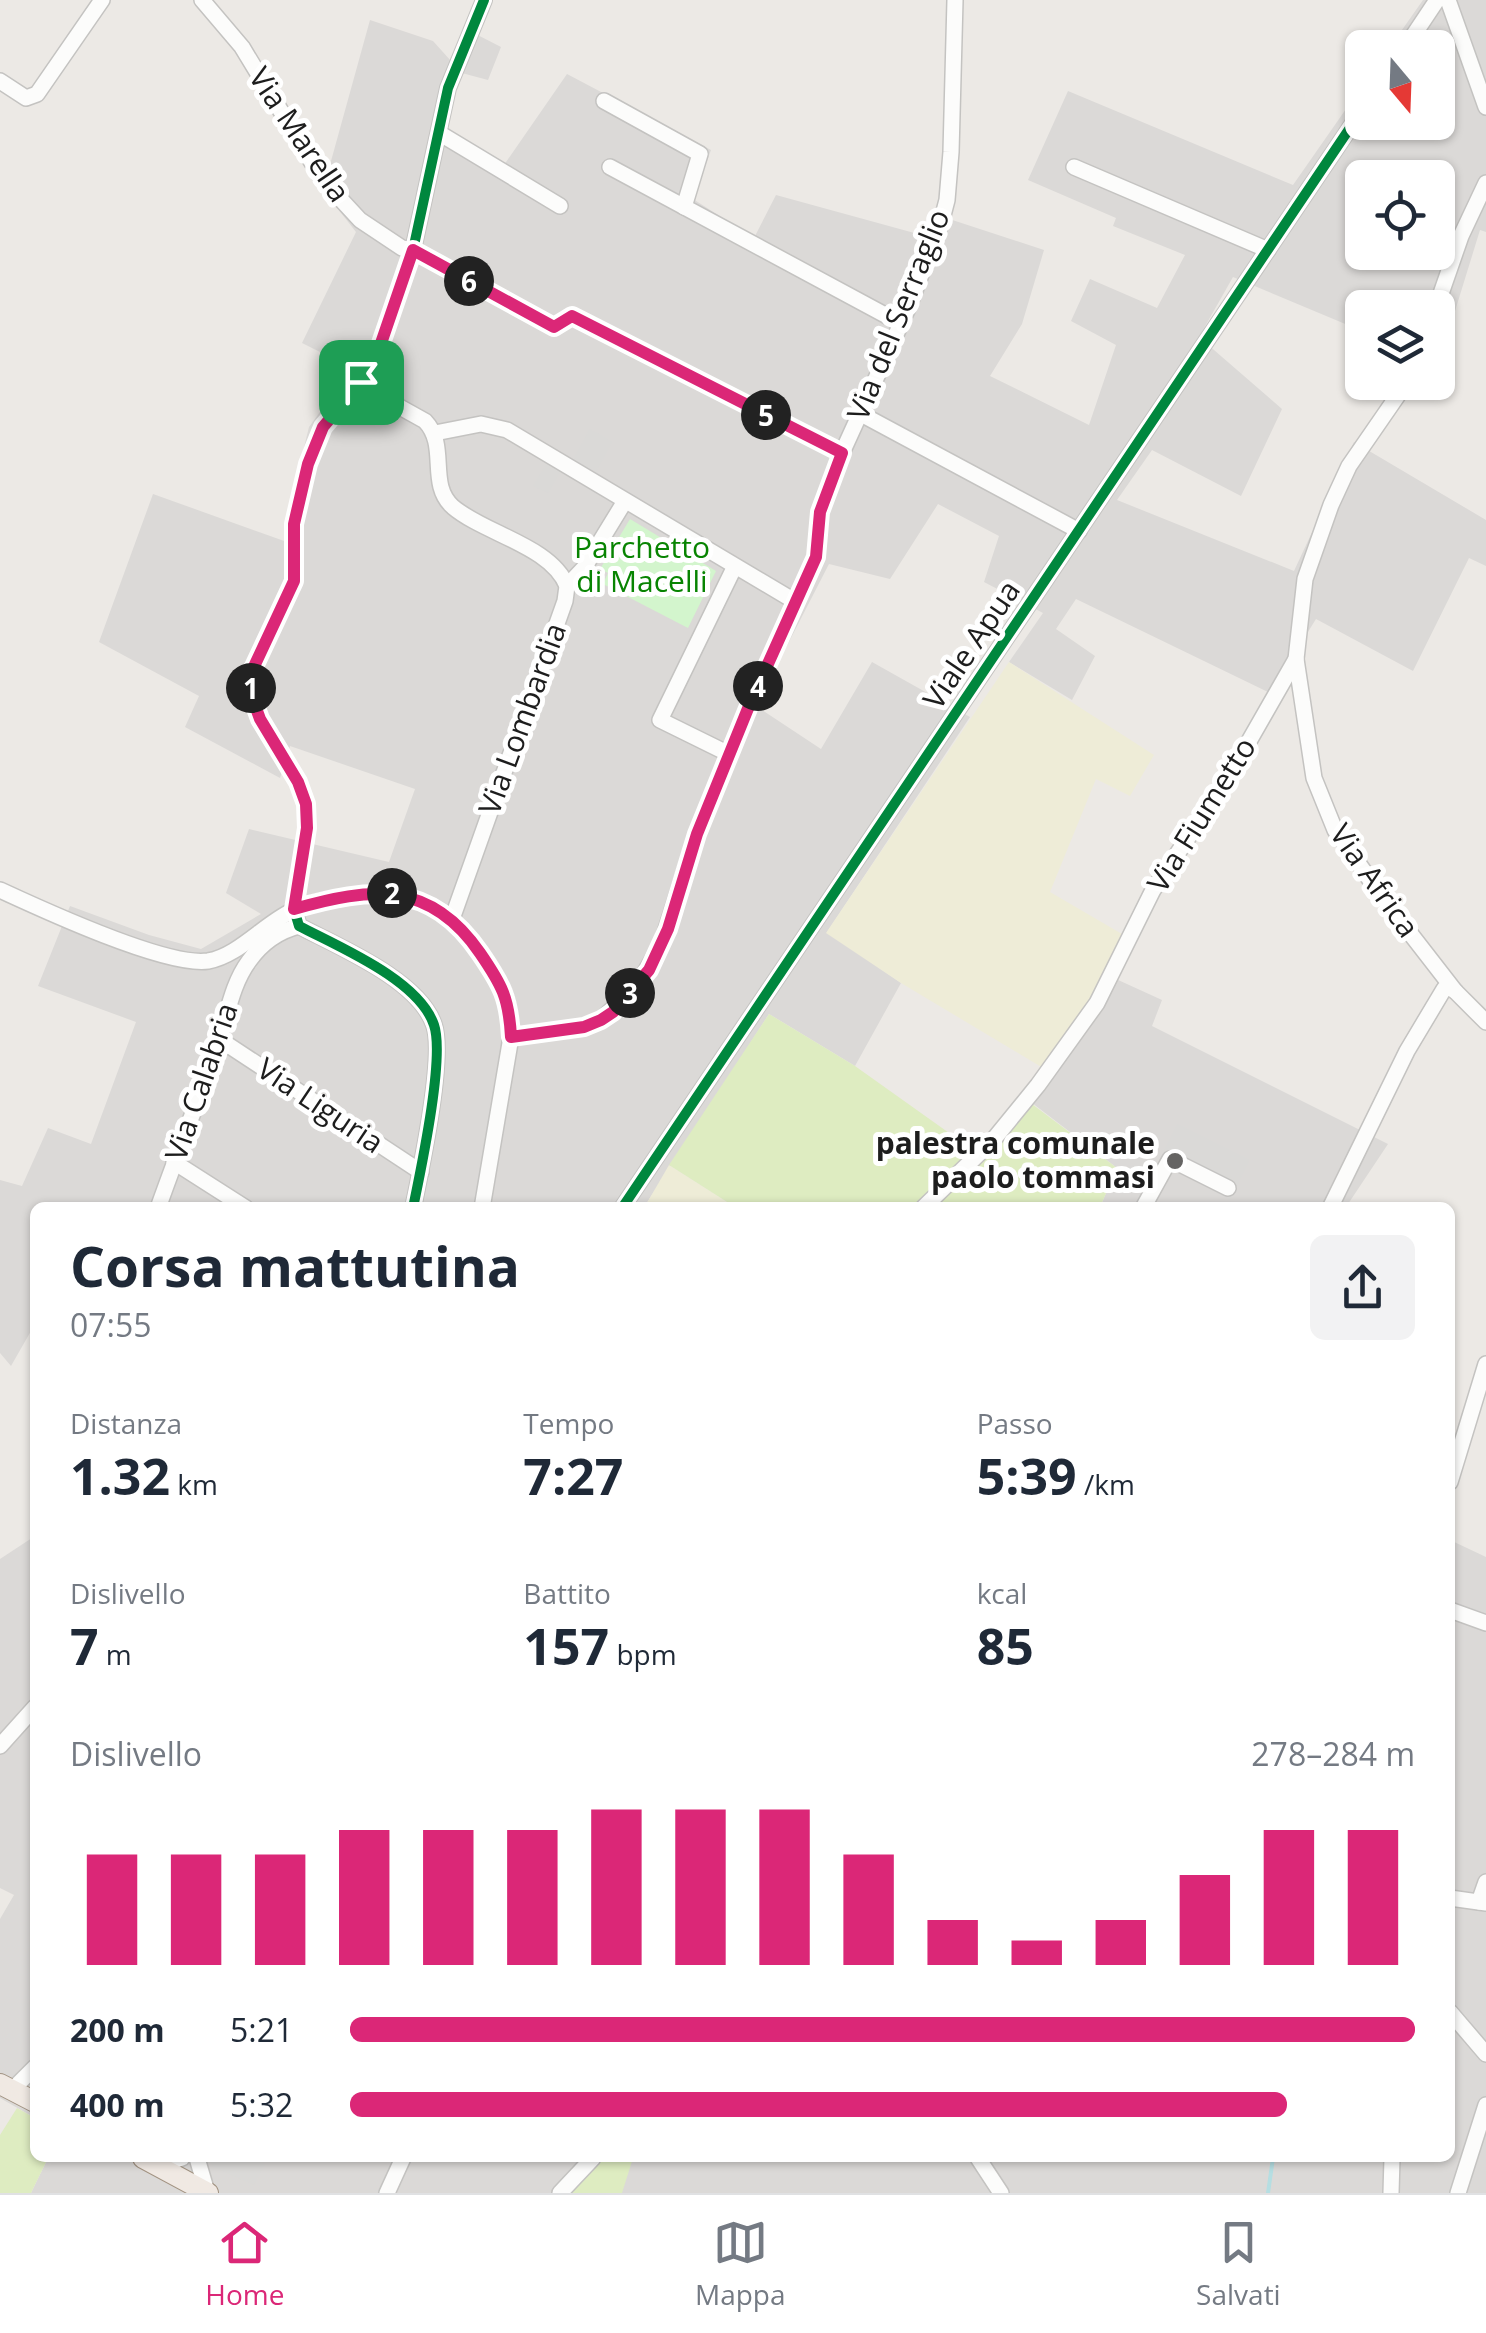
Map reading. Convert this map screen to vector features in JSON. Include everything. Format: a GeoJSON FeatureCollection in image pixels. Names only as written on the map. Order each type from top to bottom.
{"type":"FeatureCollection","features":[{"type":"Feature","properties":{"kind":"main road"},"geometry":{"type":"LineString","coordinates":[[6,2087],[30,2099]]}},
{"type":"Feature","properties":{"kind":"main road"},"geometry":{"type":"LineString","coordinates":[[151,2162],[197,2190]]}},
{"type":"Feature","properties":{"kind":"street"},"geometry":{"type":"LineString","coordinates":[[0,81],[26,98],[37,94],[102,0]]}},
{"type":"Feature","properties":{"kind":"street","name":"Via Marella"},"geometry":{"type":"LineString","coordinates":[[202,0],[242,47],[335,196],[382,237],[554,327],[572,316],[842,453]]}},
{"type":"Feature","properties":{"kind":"street"},"geometry":{"type":"LineString","coordinates":[[415,1202],[438,1049],[434,1023],[418,1000],[389,976],[299,926],[294,909],[307,828],[306,804],[298,782],[260,719],[252,697],[251,673],[294,581],[294,524],[308,464],[323,427],[361,382],[378,352],[413,250],[448,88],[484,0]]}},
{"type":"Feature","properties":{"kind":"street","name":"Via del Serraglio"},"geometry":{"type":"LineString","coordinates":[[511,1037],[593,1023],[613,1012],[649,970],[668,929],[697,834],[816,557],[820,512],[842,453],[941,223],[947,200],[956,0]]}},
{"type":"Feature","properties":{"kind":"street"},"geometry":{"type":"LineString","coordinates":[[1417,30],[1437,0]]}},
{"type":"Feature","properties":{"kind":"street"},"geometry":{"type":"LineString","coordinates":[[1448,0],[1486,107]]}},
{"type":"Feature","properties":{"kind":"street"},"geometry":{"type":"LineString","coordinates":[[604,101],[700,154],[684,207]]}},
{"type":"Feature","properties":{"kind":"street"},"geometry":{"type":"LineString","coordinates":[[439,133],[560,206]]}},
{"type":"Feature","properties":{"kind":"street","name":"Viale Apua"},"geometry":{"type":"LineString","coordinates":[[626,1202],[1345,135]]}},
{"type":"Feature","properties":{"kind":"street"},"geometry":{"type":"LineString","coordinates":[[1074,166],[1268,250]]}},
{"type":"Feature","properties":{"kind":"street"},"geometry":{"type":"LineString","coordinates":[[610,168],[900,323]]}},
{"type":"Feature","properties":{"kind":"street"},"geometry":{"type":"LineString","coordinates":[[1442,290],[1460,236],[1486,183]]}},
{"type":"Feature","properties":{"kind":"street"},"geometry":{"type":"LineString","coordinates":[[361,382],[370,391],[425,421],[435,433],[493,424],[796,602]]}},
{"type":"Feature","properties":{"kind":"street","name":"Via Fiumetto"},"geometry":{"type":"LineString","coordinates":[[930,1202],[994,1139],[1097,1002],[1153,890],[1228,778],[1296,659],[1305,579],[1330,504],[1349,466],[1394,400]]}},
{"type":"Feature","properties":{"kind":"street"},"geometry":{"type":"LineString","coordinates":[[861,414],[1078,531]]}},
{"type":"Feature","properties":{"kind":"street","name":"Via Lombardia"},"geometry":{"type":"LineString","coordinates":[[435,433],[440,484],[448,501],[551,563],[567,586],[565,601],[452,918]]}},
{"type":"Feature","properties":{"kind":"street"},"geometry":{"type":"LineString","coordinates":[[567,586],[584,568],[625,501]]}},
{"type":"Feature","properties":{"kind":"street"},"geometry":{"type":"LineString","coordinates":[[730,754],[660,720],[734,568]]}},
{"type":"Feature","properties":{"kind":"street","name":"Via Africa"},"geometry":{"type":"LineString","coordinates":[[1296,659],[1314,778],[1326,812],[1382,898],[1455,991],[1486,1022]]}},
{"type":"Feature","properties":{"kind":"street"},"geometry":{"type":"LineString","coordinates":[[0,890],[144,948],[191,961],[210,961],[294,909],[347,897],[393,893],[423,902],[452,918],[504,989],[511,1037],[483,1202]]}},
{"type":"Feature","properties":{"kind":"street","name":"Via Calabria"},"geometry":{"type":"LineString","coordinates":[[160,1202],[220,1039],[234,988],[250,960],[282,932],[299,926]]}},
{"type":"Feature","properties":{"kind":"street"},"geometry":{"type":"LineString","coordinates":[[238,946],[250,960]]}},
{"type":"Feature","properties":{"kind":"street"},"geometry":{"type":"LineString","coordinates":[[1333,1202],[1420,1026],[1444,989],[1455,991]]}},
{"type":"Feature","properties":{"kind":"street","name":"Via Liguria"},"geometry":{"type":"LineString","coordinates":[[220,1039],[420,1172]]}},
{"type":"Feature","properties":{"kind":"street"},"geometry":{"type":"LineString","coordinates":[[1146,1202],[1170,1159],[1228,1188]]}},
{"type":"Feature","properties":{"kind":"street"},"geometry":{"type":"LineString","coordinates":[[174,1162],[237,1202]]}},
{"type":"Feature","properties":{"kind":"street"},"geometry":{"type":"LineString","coordinates":[[1455,1466],[1486,1364]]}},
{"type":"Feature","properties":{"kind":"street"},"geometry":{"type":"LineString","coordinates":[[1455,1612],[1486,1622]]}},
{"type":"Feature","properties":{"kind":"street"},"geometry":{"type":"LineString","coordinates":[[0,1746],[30,1713]]}},
{"type":"Feature","properties":{"kind":"street"},"geometry":{"type":"LineString","coordinates":[[1455,1899],[1483,1902],[1486,1882]]}},
{"type":"Feature","properties":{"kind":"street"},"geometry":{"type":"LineString","coordinates":[[1455,2018],[1486,2054]]}},
{"type":"Feature","properties":{"kind":"street"},"geometry":{"type":"LineString","coordinates":[[6,2087],[30,2070]]}},
{"type":"Feature","properties":{"kind":"street"},"geometry":{"type":"LineString","coordinates":[[1458,2193],[1486,2105]]}},
{"type":"Feature","properties":{"kind":"street"},"geometry":{"type":"LineString","coordinates":[[197,2162],[197,2190]]}},
{"type":"Feature","properties":{"kind":"street"},"geometry":{"type":"LineString","coordinates":[[387,2193],[400,2162]]}},
{"type":"Feature","properties":{"kind":"street"},"geometry":{"type":"LineString","coordinates":[[560,2193],[589,2162]]}},
{"type":"Feature","properties":{"kind":"street"},"geometry":{"type":"LineString","coordinates":[[982,2162],[1001,2193]]}},
{"type":"Feature","properties":{"kind":"street"},"geometry":{"type":"LineString","coordinates":[[1390,2193],[1392,2162]]}},
{"type":"Feature","properties":{"kind":"shaded area"},"geometry":{"type":"Polygon","coordinates":[[[1423,0],[1486,0],[1486,232],[1480,230],[1455,311],[1455,290],[1345,290],[1345,324],[1233,277],[1199,337],[1282,409],[1241,496],[1152,450],[1117,500],[1294,571],[1354,442],[1486,520],[1486,566],[1469,558],[1413,671],[1316,619],[1270,693],[1076,599],[1056,629],[1095,656],[1072,700],[1009,662],[1043,613],[984,582],[999,536],[938,504],[890,579],[829,564],[756,706],[821,749],[872,662],[970,717],[827,932],[901,983],[855,1066],[769,1014],[647,1202],[30,1202],[30,1333],[11,1366],[0,1353],[0,1180],[22,1186],[48,1128],[91,1144],[136,1022],[38,986],[70,906],[201,949],[261,914],[226,893],[249,829],[389,862],[415,789],[290,746],[280,778],[185,727],[199,696],[99,642],[153,494],[287,542],[291,500],[309,427],[352,368],[302,343],[356,232],[323,190],[370,20],[433,41],[451,61],[464,28],[501,47],[488,80],[458,72],[445,130],[504,165],[567,74],[711,150],[693,199],[754,238],[776,195],[918,234],[934,214],[1044,250],[1022,324],[990,376],[1089,425],[1116,345],[1071,321],[1090,279],[1157,308],[1185,255],[1113,226],[1116,218],[1028,180],[1068,91],[1293,185],[1345,110],[1345,140],[1455,140],[1455,30],[1402,30],[1423,0]]]}},
{"type":"Feature","properties":{"kind":"shaded area"},"geometry":{"type":"Polygon","coordinates":[[[590,429],[612,442],[595,473],[573,460],[590,429]]]}},
{"type":"Feature","properties":{"kind":"shaded area"},"geometry":{"type":"Polygon","coordinates":[[[549,460],[562,468],[548,493],[533,486],[549,460]]]}},
{"type":"Feature","properties":{"kind":"shaded area"},"geometry":{"type":"Polygon","coordinates":[[[1009,662],[1154,755],[1130,796],[1096,779],[1050,892],[1122,934],[1087,1007],[1043,1068],[826,933],[1009,662]]]}},
{"type":"Feature","properties":{"kind":"shaded area"},"geometry":{"type":"Polygon","coordinates":[[[1105,974],[1162,1000],[1152,1026],[1388,1144],[1349,1202],[1102,1202],[1117,1168],[1023,1096],[1105,974]]]}},
{"type":"Feature","properties":{"kind":"shaded area"},"geometry":{"type":"Polygon","coordinates":[[[1177,1124],[1249,1160],[1230,1200],[1159,1160],[1177,1124]]]}},
{"type":"Feature","properties":{"kind":"shaded area"},"geometry":{"type":"Polygon","coordinates":[[[669,1165],[727,1202],[647,1202],[669,1165]]]}},
{"type":"Feature","properties":{"kind":"shaded area"},"geometry":{"type":"Polygon","coordinates":[[[30,1539],[30,2115],[0,2098],[0,1919],[14,1895],[0,1888],[0,1559],[30,1539]]]}},
{"type":"Feature","properties":{"kind":"shaded area"},"geometry":{"type":"Polygon","coordinates":[[[1455,1542],[1486,1557],[1486,2193],[31,2193],[46,2162],[1455,2162],[1455,1542]]]}},
{"type":"Feature","properties":{"kind":"shaded area"},"geometry":{"type":"Polygon","coordinates":[[[211,2162],[265,2164],[254,2185],[213,2167],[211,2162]]]}},
{"type":"Feature","properties":{"kind":"green space","name":"Parchetto di Macelli"},"geometry":{"type":"Polygon","coordinates":[[[630,519],[716,571],[688,628],[603,584],[608,573],[600,569],[630,519]]]}},
{"type":"Feature","properties":{"kind":"green space"},"geometry":{"type":"Polygon","coordinates":[[[769,1014],[855,1066],[973,1150],[921,1202],[727,1202],[669,1165],[769,1014]]]}},
{"type":"Feature","properties":{"kind":"green space"},"geometry":{"type":"Polygon","coordinates":[[[1032,1104],[1117,1168],[1102,1202],[937,1202],[1032,1104]]]}},
{"type":"Feature","properties":{"kind":"green space"},"geometry":{"type":"Polygon","coordinates":[[[17,2108],[30,2115],[30,2162],[46,2162],[31,2193],[0,2193],[0,2135],[17,2108]]]}},
{"type":"Feature","properties":{"kind":"green space"},"geometry":{"type":"Polygon","coordinates":[[[599,2162],[632,2162],[622,2193],[571,2193],[599,2162]]]}},
{"type":"Feature","properties":{"kind":"waterway"},"geometry":{"type":"LineString","coordinates":[[1268,2193],[1272,2162]]}},
{"type":"Feature","properties":{"kind":"cycle path"},"geometry":{"type":"LineString","coordinates":[[414,1202],[434,1087],[434,1025],[426,1009],[395,979],[299,926],[294,909],[307,828],[306,804],[298,782],[260,719],[252,697],[251,673],[294,581],[294,524],[308,464],[323,427],[361,382],[378,352],[413,250],[448,88],[484,0]]}},
{"type":"Feature","properties":{"kind":"cycle path"},"geometry":{"type":"LineString","coordinates":[[626,1202],[1345,135]]}},
{"type":"Feature","properties":{"kind":"place","name":"palestra comunale paolo tommasi"},"geometry":{"type":"Point","coordinates":[1175,1161]}},
{"type":"Feature","properties":{"kind":"route"},"geometry":{"type":"LineString","coordinates":[[413,250],[554,327],[572,316],[842,453],[820,512],[816,557],[697,834],[661,945],[649,970],[613,1012],[584,1027],[511,1037],[507,996],[470,938],[452,918],[414,898],[374,892],[294,909],[307,828],[306,804],[298,782],[260,719],[252,697],[251,673],[294,581],[294,524],[308,464],[323,427],[361,382],[378,352],[413,250]]}}]}
